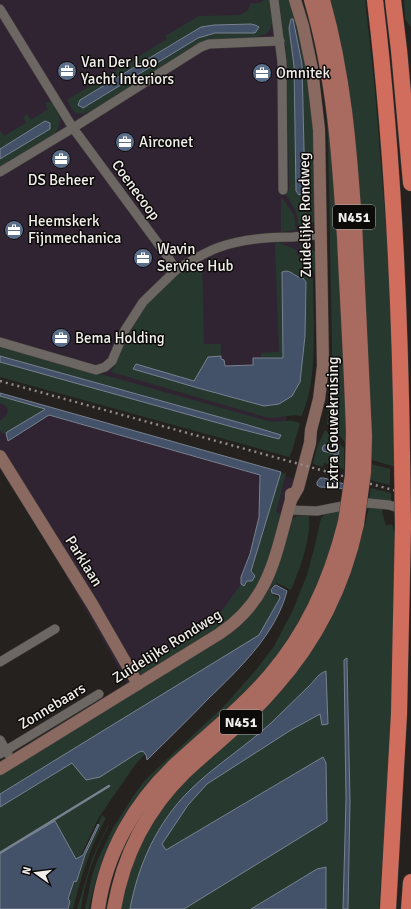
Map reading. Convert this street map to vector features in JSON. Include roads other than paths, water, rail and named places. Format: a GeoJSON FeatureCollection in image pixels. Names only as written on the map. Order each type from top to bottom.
{"type":"FeatureCollection","features":[{"type":"Feature","properties":{"kind":"highway"},"geometry":{"type":"LineString","coordinates":[[375,0],[389,144],[394,216],[400,345],[402,455],[403,526],[399,714],[388,909]]}},
{"type":"Feature","properties":{"kind":"highway"},"geometry":{"type":"LineString","coordinates":[[378,0],[405,50]]}},
{"type":"Feature","properties":{"kind":"highway"},"geometry":{"type":"LineString","coordinates":[[393,0],[405,50],[411,183]]}},
{"type":"Feature","properties":{"kind":"highway"},"geometry":{"type":"LineString","coordinates":[[409,909],[411,882]]}},
{"type":"Feature","properties":{"kind":"main road","name":"Zuidelijke Rondweg"},"geometry":{"type":"LineString","coordinates":[[0,769],[226,630],[248,610],[261,591],[270,573],[289,505],[292,486],[304,442],[311,430],[319,399],[323,366],[320,144],[318,112],[308,50],[295,0]]}},
{"type":"Feature","properties":{"kind":"main road","name":"Extra Gouwekruising"},"geometry":{"type":"LineString","coordinates":[[311,0],[326,62],[337,135],[346,282],[359,434]]}},
{"type":"Feature","properties":{"kind":"main road","name":"Extra Gouwekruising"},"geometry":{"type":"LineString","coordinates":[[114,909],[119,882],[128,854],[141,829],[156,806],[184,773],[241,722],[284,677],[308,644],[326,612],[349,556],[352,475],[359,434],[358,268],[349,136],[339,65],[323,0]]}},
{"type":"Feature","properties":{"kind":"main road","name":"Parklaan"},"geometry":{"type":"LineString","coordinates":[[0,456],[92,604],[138,684]]}},
{"type":"Feature","properties":{"kind":"main road","name":"Extra Gouwekruising"},"geometry":{"type":"LineString","coordinates":[[98,909],[104,879],[112,854],[125,828],[140,804],[157,783],[177,763],[249,697],[270,675],[297,639],[314,609],[351,523]]}},
{"type":"Feature","properties":{"kind":"street"},"geometry":{"type":"LineString","coordinates":[[274,0],[282,62],[283,190]]}},
{"type":"Feature","properties":{"kind":"street","name":"Coenecoop"},"geometry":{"type":"LineString","coordinates":[[0,9],[74,128],[168,256],[176,270]]}},
{"type":"Feature","properties":{"kind":"street"},"geometry":{"type":"LineString","coordinates":[[0,172],[74,128],[201,47],[210,44],[280,42]]}},
{"type":"Feature","properties":{"kind":"street"},"geometry":{"type":"LineString","coordinates":[[0,342],[96,370],[105,367],[112,361],[125,330],[143,302],[176,270],[192,260],[218,248],[238,242],[275,237],[321,236]]}},
{"type":"Feature","properties":{"kind":"street"},"geometry":{"type":"LineString","coordinates":[[289,505],[317,511],[353,504],[368,503],[389,505],[411,512]]}},
{"type":"Feature","properties":{"kind":"street"},"geometry":{"type":"LineString","coordinates":[[0,662],[55,629]]}},
{"type":"Feature","properties":{"kind":"street","name":"Zonnebaars"},"geometry":{"type":"LineString","coordinates":[[3,752],[98,694]]}},
{"type":"Feature","properties":{"kind":"street"},"geometry":{"type":"LineString","coordinates":[[0,740],[3,752],[13,761]]}},
{"type":"Feature","properties":{"kind":"water"},"geometry":{"type":"Polygon","coordinates":[[[291,19],[293,19],[302,64],[305,192],[299,195],[296,191],[294,66],[289,28],[291,19]]]}},
{"type":"Feature","properties":{"kind":"water"},"geometry":{"type":"Polygon","coordinates":[[[251,24],[259,27],[255,33],[215,33],[198,38],[83,108],[78,105],[80,100],[201,27],[214,25],[251,24]]]}},
{"type":"Feature","properties":{"kind":"water"},"geometry":{"type":"Polygon","coordinates":[[[45,121],[50,123],[50,129],[0,159],[0,149],[45,121]]]}},
{"type":"Feature","properties":{"kind":"water"},"geometry":{"type":"Polygon","coordinates":[[[286,271],[303,278],[306,282],[305,336],[300,382],[292,396],[279,404],[264,406],[133,369],[136,364],[194,381],[208,357],[221,356],[221,359],[224,360],[225,366],[253,365],[253,358],[283,358],[282,272],[286,271]]]}},
{"type":"Feature","properties":{"kind":"water"},"geometry":{"type":"Polygon","coordinates":[[[0,356],[281,435],[279,439],[236,428],[0,362],[0,356]]]}},
{"type":"Feature","properties":{"kind":"water"},"geometry":{"type":"Polygon","coordinates":[[[0,393],[281,472],[251,571],[255,576],[252,581],[247,581],[244,586],[241,584],[241,577],[250,554],[259,517],[260,475],[49,415],[8,441],[7,432],[45,409],[0,396],[0,393]]]}},
{"type":"Feature","properties":{"kind":"water"},"geometry":{"type":"Polygon","coordinates":[[[324,445],[337,446],[339,450],[338,455],[323,451],[322,448],[324,445]]]}},
{"type":"Feature","properties":{"kind":"water"},"geometry":{"type":"Polygon","coordinates":[[[320,478],[361,489],[355,492],[339,488],[320,487],[317,485],[317,482],[320,478]]]}},
{"type":"Feature","properties":{"kind":"water"},"geometry":{"type":"Polygon","coordinates":[[[276,585],[287,591],[282,607],[274,622],[255,650],[232,676],[147,760],[143,751],[139,752],[100,777],[86,780],[72,763],[0,807],[0,794],[259,635],[280,598],[279,595],[272,593],[271,590],[276,585]]]}},
{"type":"Feature","properties":{"kind":"water"},"geometry":{"type":"Polygon","coordinates":[[[347,658],[350,801],[348,909],[343,909],[346,799],[344,660],[347,658]]]}},
{"type":"Feature","properties":{"kind":"water"},"geometry":{"type":"Polygon","coordinates":[[[326,671],[328,724],[322,725],[320,714],[291,730],[207,784],[188,805],[162,844],[166,850],[323,757],[326,763],[327,821],[184,909],[130,909],[138,876],[150,846],[167,817],[178,803],[209,773],[271,723],[318,676],[326,671]]]}},
{"type":"Feature","properties":{"kind":"water"},"geometry":{"type":"Polygon","coordinates":[[[55,821],[76,859],[83,855],[98,824],[99,825],[85,855],[77,880],[76,882],[74,881],[68,899],[70,901],[68,909],[0,909],[0,853],[55,821]]]}},
{"type":"Feature","properties":{"kind":"water"},"geometry":{"type":"Polygon","coordinates":[[[326,867],[326,909],[251,909],[317,869],[326,867]]]}},
{"type":"Feature","properties":{"kind":"waterway"},"geometry":{"type":"LineString","coordinates":[[0,853],[109,786]]}},
{"type":"Feature","properties":{"kind":"railway"},"geometry":{"type":"LineString","coordinates":[[0,381],[411,495]]}},
{"type":"Feature","properties":{"kind":"place","name":"Van Der Loo Yacht Interiors"},"geometry":{"type":"Point","coordinates":[67,71]}},
{"type":"Feature","properties":{"kind":"place","name":"Omnitek"},"geometry":{"type":"Point","coordinates":[262,73]}},
{"type":"Feature","properties":{"kind":"place","name":"Airconet"},"geometry":{"type":"Point","coordinates":[125,142]}},
{"type":"Feature","properties":{"kind":"place","name":"DS Beheer"},"geometry":{"type":"Point","coordinates":[61,159]}},
{"type":"Feature","properties":{"kind":"place","name":"Heemskerk Fijnmechanica"},"geometry":{"type":"Point","coordinates":[14,230]}},
{"type":"Feature","properties":{"kind":"place","name":"Wavin Service Hub"},"geometry":{"type":"Point","coordinates":[143,258]}},
{"type":"Feature","properties":{"kind":"place","name":"Bema Holding"},"geometry":{"type":"Point","coordinates":[61,338]}}]}
